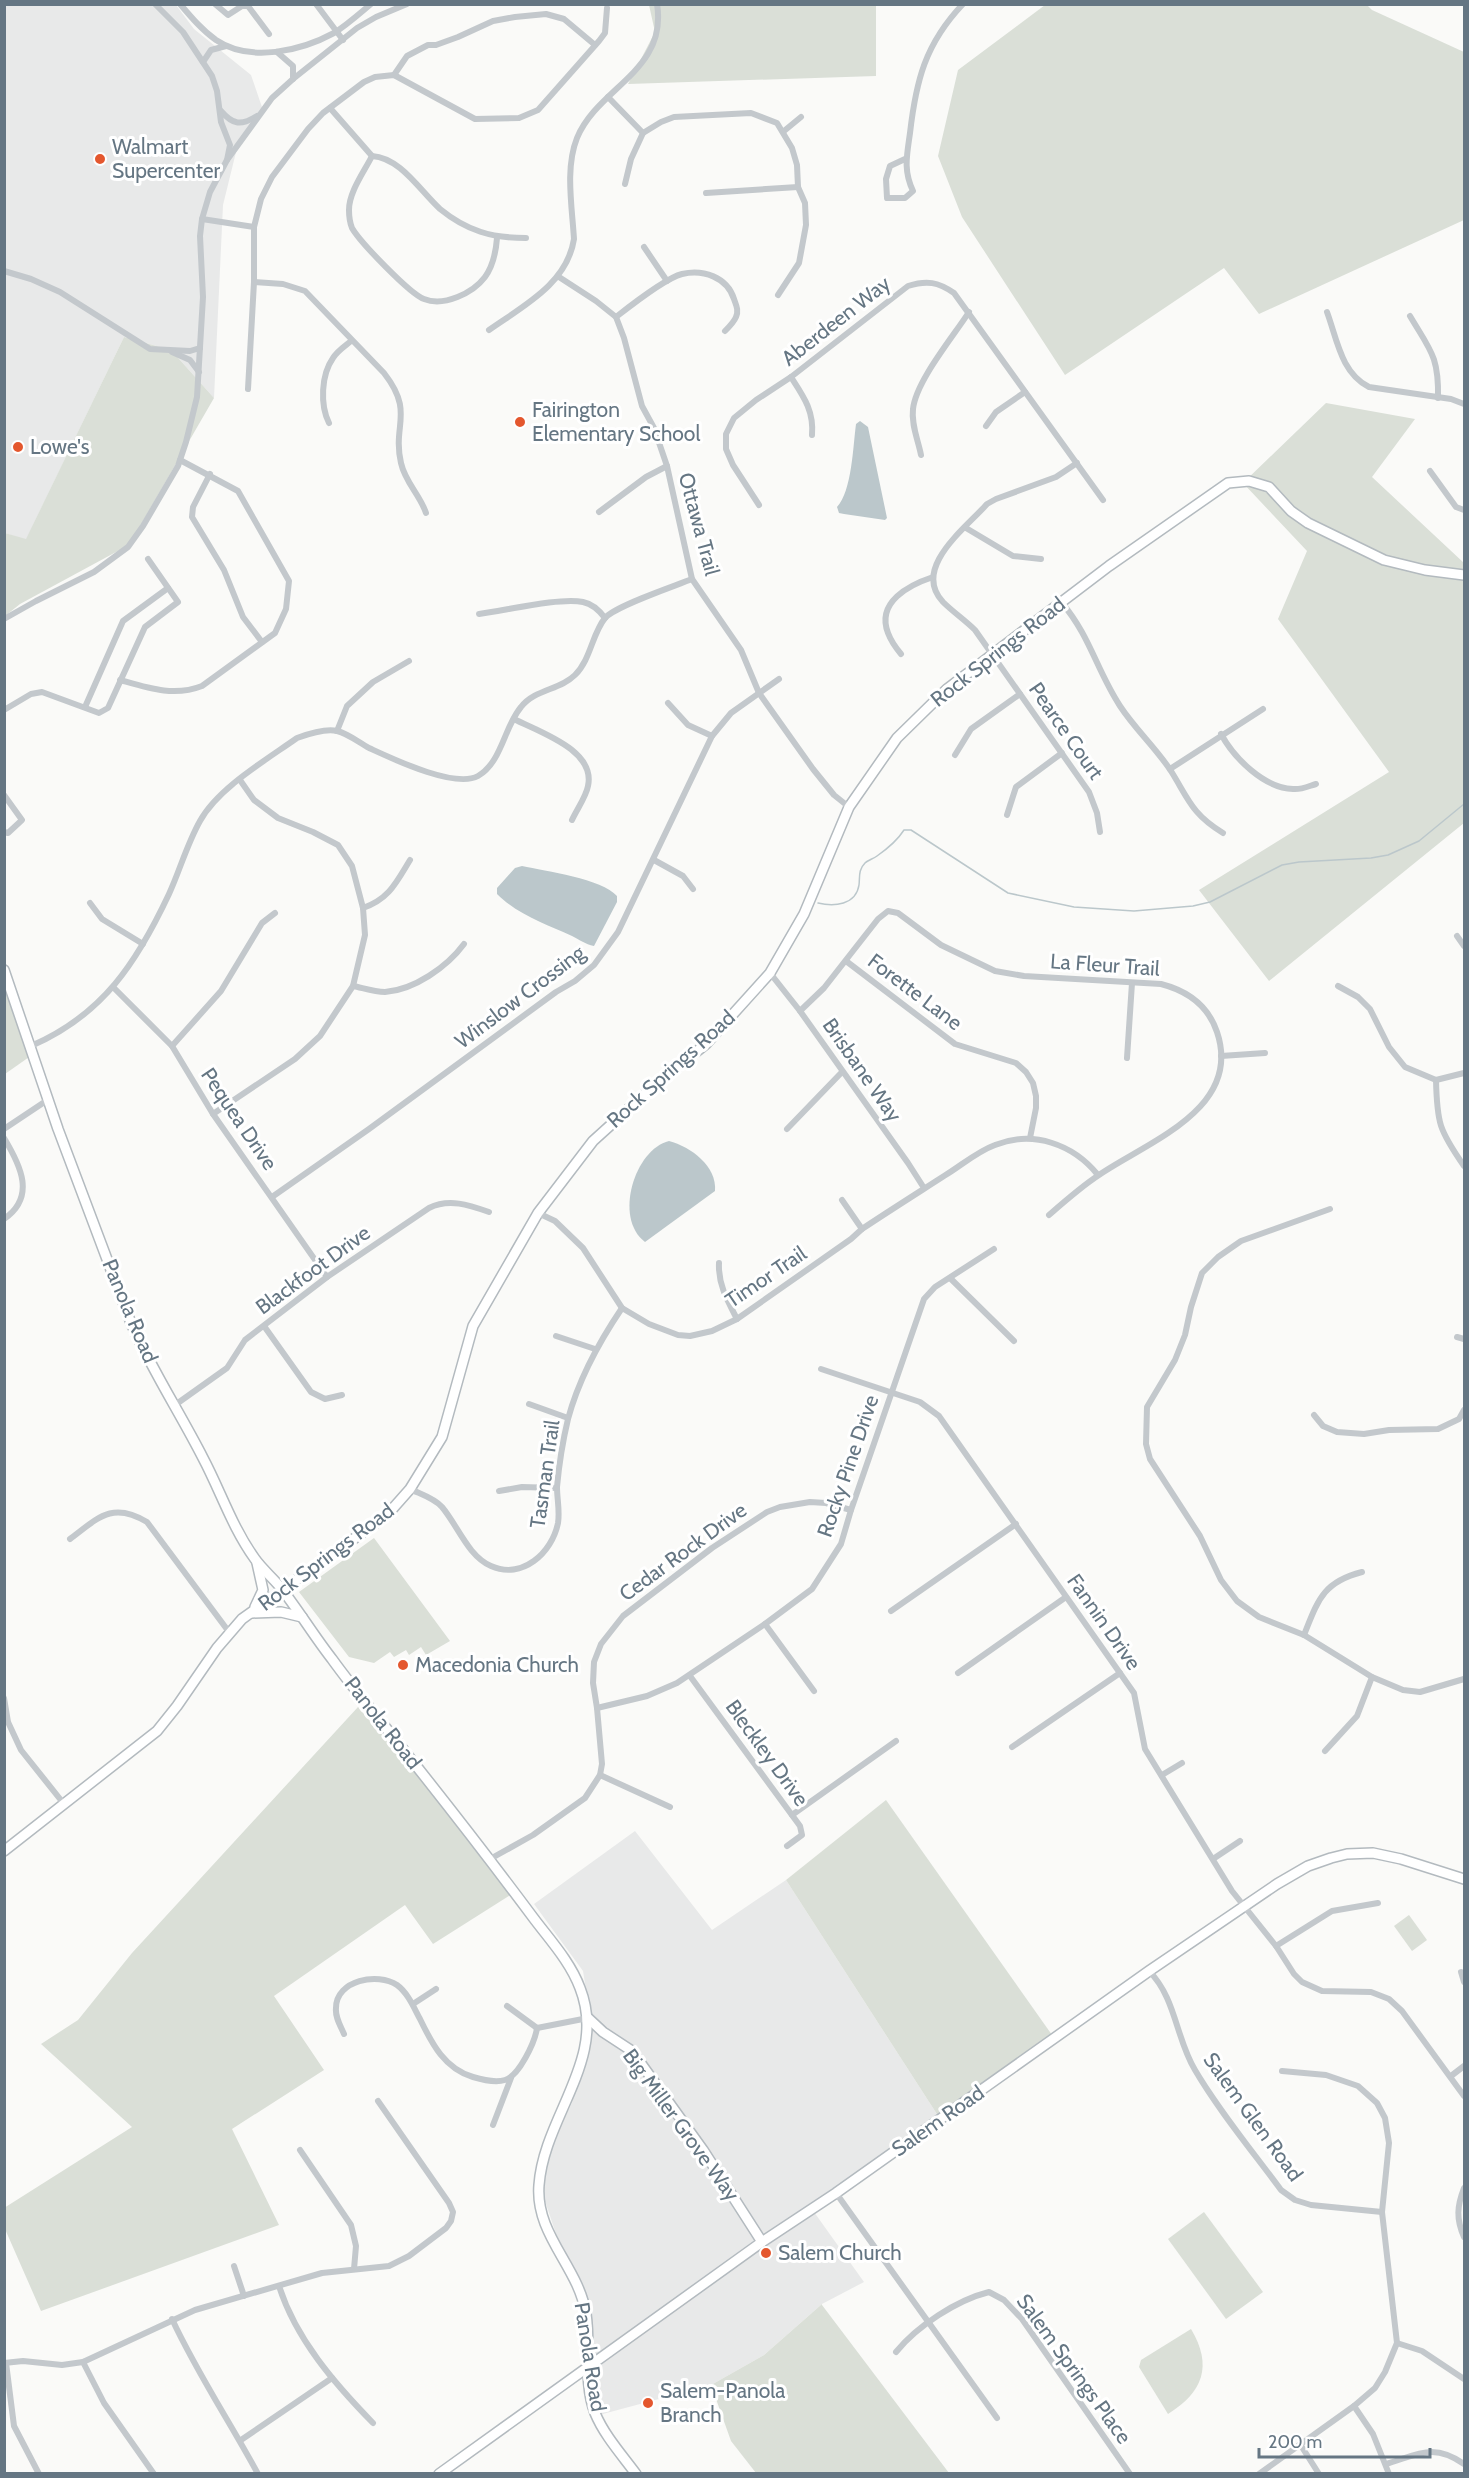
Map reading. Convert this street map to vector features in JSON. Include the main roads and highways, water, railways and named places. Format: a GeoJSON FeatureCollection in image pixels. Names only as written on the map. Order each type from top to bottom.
{"type":"FeatureCollection","features":[{"type":"Feature","properties":{"kind":"waterway"},"geometry":{"type":"LineString","coordinates":[[818,903],[831,905],[849,901],[857,892],[860,871],[865,863],[888,848],[904,830],[911,830],[1008,893],[1074,907],[1134,911],[1193,906],[1210,902],[1282,865],[1388,855],[1419,841],[1464,804]]}},
{"type":"Feature","properties":{"kind":"place","name":"Walmart Supercenter"},"geometry":{"type":"Point","coordinates":[100,159]}},
{"type":"Feature","properties":{"kind":"place","name":"Fairington Elementary School"},"geometry":{"type":"Point","coordinates":[520,422]}},
{"type":"Feature","properties":{"kind":"place","name":"Lowe's"},"geometry":{"type":"Point","coordinates":[18,447]}},
{"type":"Feature","properties":{"kind":"place","name":"Macedonia Church"},"geometry":{"type":"Point","coordinates":[403,1665]}},
{"type":"Feature","properties":{"kind":"place","name":"Salem Church"},"geometry":{"type":"Point","coordinates":[766,2253]}},
{"type":"Feature","properties":{"kind":"place","name":"Salem-Panola Branch"},"geometry":{"type":"Point","coordinates":[648,2403]}}]}
